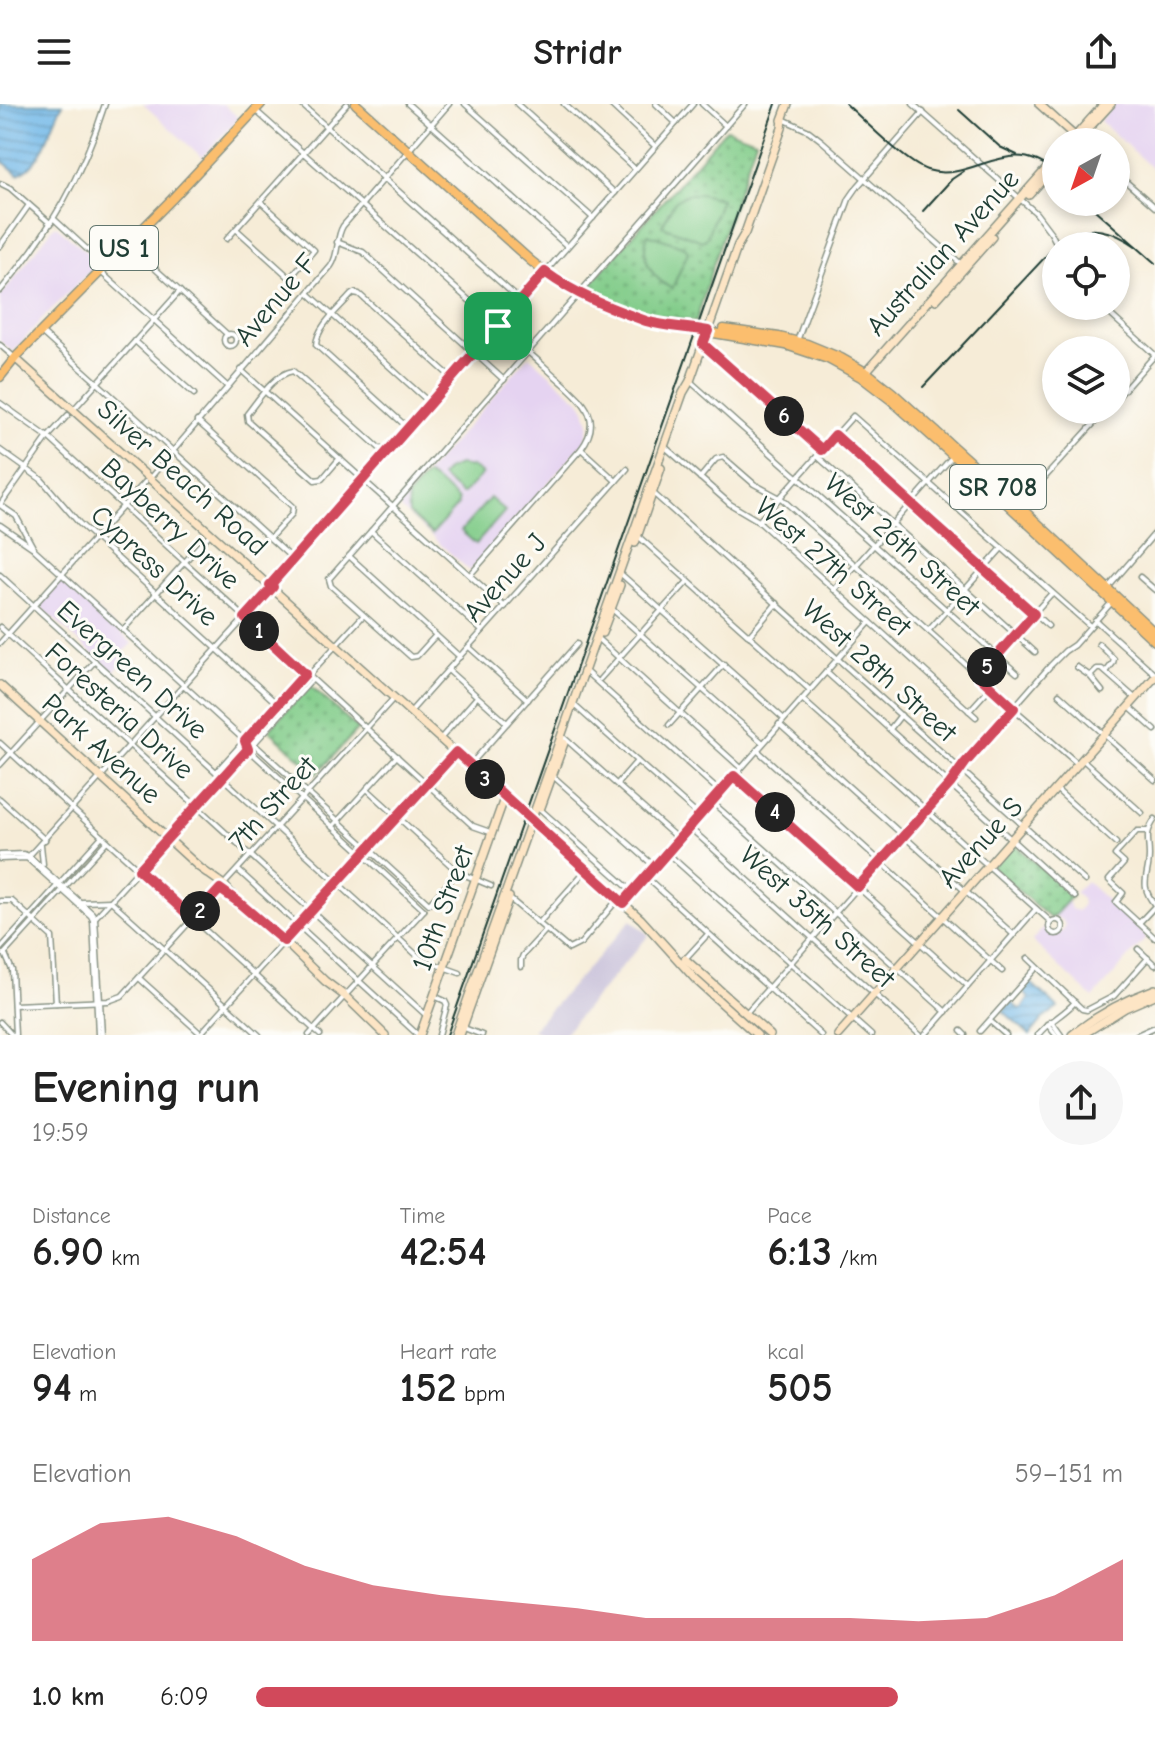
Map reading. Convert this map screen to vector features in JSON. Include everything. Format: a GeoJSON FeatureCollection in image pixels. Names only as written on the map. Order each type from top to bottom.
{"type":"FeatureCollection","features":[{"type":"Feature","properties":{"kind":"main road","name":"SR 708"},"geometry":{"type":"LineString","coordinates":[[356,104],[545,272],[579,294],[636,316],[786,345],[865,375]]}},
{"type":"Feature","properties":{"kind":"main road","name":"US 1"},"geometry":{"type":"LineString","coordinates":[[0,377],[41,324],[128,244],[257,106]]}},
{"type":"Feature","properties":{"kind":"main road","name":"US 1"},"geometry":{"type":"LineString","coordinates":[[16,357],[257,106]]}},
{"type":"Feature","properties":{"kind":"main road"},"geometry":{"type":"LineString","coordinates":[[54,318],[70,295]]}},
{"type":"Feature","properties":{"kind":"main road","name":"SR 708"},"geometry":{"type":"LineString","coordinates":[[708,329],[797,341],[830,353],[865,375],[1018,510],[1155,641]]}},
{"type":"Feature","properties":{"kind":"main road","name":"SR 708"},"geometry":{"type":"LineString","coordinates":[[955,453],[992,490],[1047,531],[1155,633]]}},
{"type":"Feature","properties":{"kind":"street"},"geometry":{"type":"LineString","coordinates":[[0,291],[52,222],[87,157],[105,104]]}},
{"type":"Feature","properties":{"kind":"street"},"geometry":{"type":"LineString","coordinates":[[301,104],[520,300]]}},
{"type":"Feature","properties":{"kind":"street"},"geometry":{"type":"LineString","coordinates":[[227,239],[347,104]]}},
{"type":"Feature","properties":{"kind":"street"},"geometry":{"type":"LineString","coordinates":[[408,104],[567,246]]}},
{"type":"Feature","properties":{"kind":"street","name":"Avenue F"},"geometry":{"type":"LineString","coordinates":[[0,643],[148,480],[333,264],[343,226],[449,104]]}},
{"type":"Feature","properties":{"kind":"street"},"geometry":{"type":"LineString","coordinates":[[465,104],[593,218]]}},
{"type":"Feature","properties":{"kind":"street"},"geometry":{"type":"LineString","coordinates":[[517,104],[615,193]]}},
{"type":"Feature","properties":{"kind":"street"},"geometry":{"type":"LineString","coordinates":[[564,104],[635,169]]}},
{"type":"Feature","properties":{"kind":"street"},"geometry":{"type":"LineString","coordinates":[[610,104],[656,146]]}},
{"type":"Feature","properties":{"kind":"street"},"geometry":{"type":"LineString","coordinates":[[656,104],[676,123]]}},
{"type":"Feature","properties":{"kind":"street"},"geometry":{"type":"LineString","coordinates":[[28,857],[245,618],[293,559],[693,104]]}},
{"type":"Feature","properties":{"kind":"street"},"geometry":{"type":"LineString","coordinates":[[702,104],[726,126]]}},
{"type":"Feature","properties":{"kind":"street"},"geometry":{"type":"LineString","coordinates":[[436,635],[417,656],[411,657],[331,586],[330,578],[745,104]]}},
{"type":"Feature","properties":{"kind":"street"},"geometry":{"type":"LineString","coordinates":[[482,1035],[459,1031],[788,104]]}},
{"type":"Feature","properties":{"kind":"street"},"geometry":{"type":"LineString","coordinates":[[913,104],[1022,200],[1050,232]]}},
{"type":"Feature","properties":{"kind":"street"},"geometry":{"type":"LineString","coordinates":[[1039,104],[1064,128]]}},
{"type":"Feature","properties":{"kind":"street"},"geometry":{"type":"LineString","coordinates":[[1085,128],[1104,104]]}},
{"type":"Feature","properties":{"kind":"street"},"geometry":{"type":"LineString","coordinates":[[1088,128],[1111,104]]}},
{"type":"Feature","properties":{"kind":"street"},"geometry":{"type":"LineString","coordinates":[[257,106],[304,153],[498,326]]}},
{"type":"Feature","properties":{"kind":"street"},"geometry":{"type":"LineString","coordinates":[[786,345],[797,341],[849,199],[923,112]]}},
{"type":"Feature","properties":{"kind":"street"},"geometry":{"type":"LineString","coordinates":[[783,119],[816,136],[964,265]]}},
{"type":"Feature","properties":{"kind":"street","name":"Australian Avenue"},"geometry":{"type":"LineString","coordinates":[[1022,200],[1042,175]]}},
{"type":"Feature","properties":{"kind":"street","name":"Australian Avenue"},"geometry":{"type":"LineString","coordinates":[[865,375],[1042,179]]}},
{"type":"Feature","properties":{"kind":"street"},"geometry":{"type":"LineString","coordinates":[[2,184],[52,222],[227,386]]}},
{"type":"Feature","properties":{"kind":"street"},"geometry":{"type":"LineString","coordinates":[[1130,185],[1155,207]]}},
{"type":"Feature","properties":{"kind":"street"},"geometry":{"type":"LineString","coordinates":[[236,229],[290,278],[314,250],[261,202]]}},
{"type":"Feature","properties":{"kind":"street"},"geometry":{"type":"LineString","coordinates":[[0,246],[29,205]]}},
{"type":"Feature","properties":{"kind":"street"},"geometry":{"type":"LineString","coordinates":[[337,242],[363,252],[504,380]]}},
{"type":"Feature","properties":{"kind":"street"},"geometry":{"type":"LineString","coordinates":[[128,244],[228,335]]}},
{"type":"Feature","properties":{"kind":"street"},"geometry":{"type":"LineString","coordinates":[[34,549],[16,516],[0,505],[48,437],[180,291]]}},
{"type":"Feature","properties":{"kind":"street"},"geometry":{"type":"LineString","coordinates":[[308,293],[430,403]]}},
{"type":"Feature","properties":{"kind":"street"},"geometry":{"type":"LineString","coordinates":[[408,428],[316,345],[320,330],[332,316],[351,295],[358,293],[452,378]]}},
{"type":"Feature","properties":{"kind":"street"},"geometry":{"type":"LineString","coordinates":[[1116,320],[1155,355],[1130,383]]}},
{"type":"Feature","properties":{"kind":"street"},"geometry":{"type":"LineString","coordinates":[[41,332],[293,559]]}},
{"type":"Feature","properties":{"kind":"street"},"geometry":{"type":"LineString","coordinates":[[135,341],[194,394]]}},
{"type":"Feature","properties":{"kind":"street"},"geometry":{"type":"LineString","coordinates":[[703,344],[822,450]]}},
{"type":"Feature","properties":{"kind":"street","name":"Silver Beach Road"},"geometry":{"type":"LineString","coordinates":[[0,345],[71,412],[211,532],[441,738],[641,919],[743,1017],[770,1035]]}},
{"type":"Feature","properties":{"kind":"street"},"geometry":{"type":"LineString","coordinates":[[470,575],[587,440],[590,419],[586,406],[528,352]]}},
{"type":"Feature","properties":{"kind":"street"},"geometry":{"type":"LineString","coordinates":[[241,370],[505,607]]}},
{"type":"Feature","properties":{"kind":"street"},"geometry":{"type":"LineString","coordinates":[[340,458],[319,481],[313,479],[247,418],[248,412],[280,376],[293,371],[386,454]]}},
{"type":"Feature","properties":{"kind":"street","name":"West 26th Street"},"geometry":{"type":"LineString","coordinates":[[690,382],[1017,673]]}},
{"type":"Feature","properties":{"kind":"street","name":"Bayberry Drive"},"geometry":{"type":"LineString","coordinates":[[0,403],[48,437],[473,826],[492,833]]}},
{"type":"Feature","properties":{"kind":"street"},"geometry":{"type":"LineString","coordinates":[[758,522],[835,435],[853,416],[857,417],[1090,626]]}},
{"type":"Feature","properties":{"kind":"street"},"geometry":{"type":"LineString","coordinates":[[197,421],[293,507],[292,514],[270,538]]}},
{"type":"Feature","properties":{"kind":"street"},"geometry":{"type":"LineString","coordinates":[[1018,510],[1094,424]]}},
{"type":"Feature","properties":{"kind":"street"},"geometry":{"type":"LineString","coordinates":[[835,435],[1048,626]]}},
{"type":"Feature","properties":{"kind":"street","name":"West 27th Street"},"geometry":{"type":"LineString","coordinates":[[666,448],[733,507],[758,522],[976,717]]}},
{"type":"Feature","properties":{"kind":"street"},"geometry":{"type":"LineString","coordinates":[[581,449],[616,481]]}},
{"type":"Feature","properties":{"kind":"street","name":"Cypress Drive"},"geometry":{"type":"LineString","coordinates":[[0,450],[42,480],[79,523],[284,710]]}},
{"type":"Feature","properties":{"kind":"street"},"geometry":{"type":"LineString","coordinates":[[834,590],[955,453]]}},
{"type":"Feature","properties":{"kind":"street"},"geometry":{"type":"LineString","coordinates":[[817,456],[1035,652]]}},
{"type":"Feature","properties":{"kind":"street"},"geometry":{"type":"LineString","coordinates":[[700,478],[716,459],[723,457],[754,484],[780,498],[1014,708],[1142,813]]}},
{"type":"Feature","properties":{"kind":"street","name":"Avenue J"},"geometry":{"type":"LineString","coordinates":[[411,711],[627,469]]}},
{"type":"Feature","properties":{"kind":"street","name":"West 28th Street"},"geometry":{"type":"LineString","coordinates":[[651,490],[1085,881]]}},
{"type":"Feature","properties":{"kind":"street"},"geometry":{"type":"LineString","coordinates":[[0,525],[34,549],[245,741],[248,749],[424,910]]}},
{"type":"Feature","properties":{"kind":"street"},"geometry":{"type":"LineString","coordinates":[[371,531],[482,632]]}},
{"type":"Feature","properties":{"kind":"street"},"geometry":{"type":"LineString","coordinates":[[123,630],[211,532]]}},
{"type":"Feature","properties":{"kind":"street"},"geometry":{"type":"LineString","coordinates":[[1104,587],[1155,533]]}},
{"type":"Feature","properties":{"kind":"street"},"geometry":{"type":"LineString","coordinates":[[635,534],[810,690]]}},
{"type":"Feature","properties":{"kind":"street"},"geometry":{"type":"LineString","coordinates":[[928,631],[1002,548]]}},
{"type":"Feature","properties":{"kind":"street"},"geometry":{"type":"LineString","coordinates":[[349,556],[460,657]]}},
{"type":"Feature","properties":{"kind":"street"},"geometry":{"type":"LineString","coordinates":[[621,574],[784,719]]}},
{"type":"Feature","properties":{"kind":"street","name":"Evergreen Drive"},"geometry":{"type":"LineString","coordinates":[[0,575],[421,959],[460,973]]}},
{"type":"Feature","properties":{"kind":"street"},"geometry":{"type":"LineString","coordinates":[[1140,577],[1155,590]]}},
{"type":"Feature","properties":{"kind":"street"},"geometry":{"type":"LineString","coordinates":[[600,679],[688,581]]}},
{"type":"Feature","properties":{"kind":"street"},"geometry":{"type":"LineString","coordinates":[[978,676],[1052,593]]}},
{"type":"Feature","properties":{"kind":"street"},"geometry":{"type":"LineString","coordinates":[[743,1017],[1060,655],[1074,645],[1112,602],[1126,607]]}},
{"type":"Feature","properties":{"kind":"street"},"geometry":{"type":"LineString","coordinates":[[749,636],[777,603]]}},
{"type":"Feature","properties":{"kind":"street"},"geometry":{"type":"LineString","coordinates":[[610,606],[763,743]]}},
{"type":"Feature","properties":{"kind":"street"},"geometry":{"type":"LineString","coordinates":[[216,772],[363,616]]}},
{"type":"Feature","properties":{"kind":"street"},"geometry":{"type":"LineString","coordinates":[[1095,620],[1155,676]]}},
{"type":"Feature","properties":{"kind":"street"},"geometry":{"type":"LineString","coordinates":[[507,896],[569,949],[581,943],[611,908],[633,892],[870,622]]}},
{"type":"Feature","properties":{"kind":"street","name":"Foresteria Drive"},"geometry":{"type":"LineString","coordinates":[[0,627],[427,1016]]}},
{"type":"Feature","properties":{"kind":"street"},"geometry":{"type":"LineString","coordinates":[[598,639],[741,768]]}},
{"type":"Feature","properties":{"kind":"street"},"geometry":{"type":"LineString","coordinates":[[470,765],[577,644]]}},
{"type":"Feature","properties":{"kind":"street"},"geometry":{"type":"LineString","coordinates":[[1099,644],[1114,659],[1106,672]]}},
{"type":"Feature","properties":{"kind":"street"},"geometry":{"type":"LineString","coordinates":[[469,647],[528,700]]}},
{"type":"Feature","properties":{"kind":"street"},"geometry":{"type":"LineString","coordinates":[[0,765],[95,661]]}},
{"type":"Feature","properties":{"kind":"street"},"geometry":{"type":"LineString","coordinates":[[669,725],[724,664]]}},
{"type":"Feature","properties":{"kind":"street"},"geometry":{"type":"LineString","coordinates":[[1077,667],[1090,676],[1102,691]]}},
{"type":"Feature","properties":{"kind":"street"},"geometry":{"type":"LineString","coordinates":[[1090,676],[1097,669],[1102,669],[1136,699]]}},
{"type":"Feature","properties":{"kind":"street"},"geometry":{"type":"LineString","coordinates":[[448,670],[507,723]]}},
{"type":"Feature","properties":{"kind":"street"},"geometry":{"type":"LineString","coordinates":[[586,672],[720,792]]}},
{"type":"Feature","properties":{"kind":"street"},"geometry":{"type":"LineString","coordinates":[[826,672],[1075,897]]}},
{"type":"Feature","properties":{"kind":"street","name":"Avenue S"},"geometry":{"type":"LineString","coordinates":[[838,1035],[1155,676]]}},
{"type":"Feature","properties":{"kind":"street"},"geometry":{"type":"LineString","coordinates":[[94,919],[284,710],[308,677]]}},
{"type":"Feature","properties":{"kind":"street","name":"Park Avenue"},"geometry":{"type":"LineString","coordinates":[[0,685],[385,1035]]}},
{"type":"Feature","properties":{"kind":"street"},"geometry":{"type":"LineString","coordinates":[[969,711],[988,690]]}},
{"type":"Feature","properties":{"kind":"street"},"geometry":{"type":"LineString","coordinates":[[1059,694],[1155,780]]}},
{"type":"Feature","properties":{"kind":"street","name":"7th Street"},"geometry":{"type":"LineString","coordinates":[[14,1005],[98,1002],[120,997],[395,697]]}},
{"type":"Feature","properties":{"kind":"street"},"geometry":{"type":"LineString","coordinates":[[441,738],[477,697]]}},
{"type":"Feature","properties":{"kind":"street"},"geometry":{"type":"LineString","coordinates":[[802,699],[1051,922]]}},
{"type":"Feature","properties":{"kind":"street"},"geometry":{"type":"LineString","coordinates":[[575,705],[699,816]]}},
{"type":"Feature","properties":{"kind":"street"},"geometry":{"type":"LineString","coordinates":[[1129,707],[1153,728],[1155,721]]}},
{"type":"Feature","properties":{"kind":"street"},"geometry":{"type":"LineString","coordinates":[[889,729],[901,715]]}},
{"type":"Feature","properties":{"kind":"street"},"geometry":{"type":"LineString","coordinates":[[779,724],[1014,935]]}},
{"type":"Feature","properties":{"kind":"street"},"geometry":{"type":"LineString","coordinates":[[563,737],[678,839]]}},
{"type":"Feature","properties":{"kind":"street"},"geometry":{"type":"LineString","coordinates":[[245,741],[253,743],[429,904]]}},
{"type":"Feature","properties":{"kind":"street"},"geometry":{"type":"LineString","coordinates":[[0,743],[320,1035]]}},
{"type":"Feature","properties":{"kind":"street"},"geometry":{"type":"LineString","coordinates":[[757,750],[1002,971]]}},
{"type":"Feature","properties":{"kind":"street"},"geometry":{"type":"LineString","coordinates":[[139,978],[200,1034],[456,752]]}},
{"type":"Feature","properties":{"kind":"street"},"geometry":{"type":"LineString","coordinates":[[332,827],[397,756]]}},
{"type":"Feature","properties":{"kind":"street"},"geometry":{"type":"LineString","coordinates":[[617,784],[637,761]]}},
{"type":"Feature","properties":{"kind":"street"},"geometry":{"type":"LineString","coordinates":[[533,822],[550,774]]}},
{"type":"Feature","properties":{"kind":"street"},"geometry":{"type":"LineString","coordinates":[[550,774],[654,867]]}},
{"type":"Feature","properties":{"kind":"street"},"geometry":{"type":"LineString","coordinates":[[734,776],[968,986]]}},
{"type":"Feature","properties":{"kind":"street"},"geometry":{"type":"LineString","coordinates":[[367,789],[458,872],[491,886]]}},
{"type":"Feature","properties":{"kind":"street"},"geometry":{"type":"LineString","coordinates":[[1056,789],[1116,843]]}},
{"type":"Feature","properties":{"kind":"street","name":"10th Street"},"geometry":{"type":"LineString","coordinates":[[419,1035],[505,796]]}},
{"type":"Feature","properties":{"kind":"street"},"geometry":{"type":"LineString","coordinates":[[0,799],[43,841],[43,867]]}},
{"type":"Feature","properties":{"kind":"street"},"geometry":{"type":"LineString","coordinates":[[711,801],[946,1012]]}},
{"type":"Feature","properties":{"kind":"street"},"geometry":{"type":"LineString","coordinates":[[540,809],[633,892]]}},
{"type":"Feature","properties":{"kind":"street"},"geometry":{"type":"LineString","coordinates":[[1139,923],[1155,905],[1145,886],[1152,855],[1147,831],[1155,819]]}},
{"type":"Feature","properties":{"kind":"street","name":"West 35th Street"},"geometry":{"type":"LineString","coordinates":[[689,827],[923,1035]]}},
{"type":"Feature","properties":{"kind":"street"},"geometry":{"type":"LineString","coordinates":[[1147,831],[1137,831],[1115,855],[1124,863],[1109,880],[1123,893],[1116,902],[1155,938]]}},
{"type":"Feature","properties":{"kind":"street"},"geometry":{"type":"LineString","coordinates":[[1,951],[102,836]]}},
{"type":"Feature","properties":{"kind":"street"},"geometry":{"type":"LineString","coordinates":[[1,951],[35,921],[107,841]]}},
{"type":"Feature","properties":{"kind":"street"},"geometry":{"type":"LineString","coordinates":[[666,852],[871,1035]]}},
{"type":"Feature","properties":{"kind":"street"},"geometry":{"type":"LineString","coordinates":[[0,857],[24,854],[43,867],[94,919]]}},
{"type":"Feature","properties":{"kind":"street"},"geometry":{"type":"LineString","coordinates":[[28,857],[59,884]]}},
{"type":"Feature","properties":{"kind":"street"},"geometry":{"type":"LineString","coordinates":[[238,870],[419,1035]]}},
{"type":"Feature","properties":{"kind":"street"},"geometry":{"type":"LineString","coordinates":[[539,923],[586,870]]}},
{"type":"Feature","properties":{"kind":"street"},"geometry":{"type":"LineString","coordinates":[[309,1035],[458,872]]}},
{"type":"Feature","properties":{"kind":"street"},"geometry":{"type":"LineString","coordinates":[[646,877],[821,1035]]}},
{"type":"Feature","properties":{"kind":"street"},"geometry":{"type":"LineString","coordinates":[[64,889],[82,902],[94,919],[100,1035]]}},
{"type":"Feature","properties":{"kind":"street"},"geometry":{"type":"LineString","coordinates":[[0,901],[12,901],[52,937],[56,1003]]}},
{"type":"Feature","properties":{"kind":"street"},"geometry":{"type":"LineString","coordinates":[[82,902],[111,901],[259,1035]]}},
{"type":"Feature","properties":{"kind":"street"},"geometry":{"type":"LineString","coordinates":[[923,1035],[1036,909]]}},
{"type":"Feature","properties":{"kind":"street"},"geometry":{"type":"LineString","coordinates":[[521,967],[523,955],[546,930]]}},
{"type":"Feature","properties":{"kind":"street"},"geometry":{"type":"LineString","coordinates":[[683,962],[708,934]]}},
{"type":"Feature","properties":{"kind":"street"},"geometry":{"type":"LineString","coordinates":[[1138,949],[1155,965]]}},
{"type":"Feature","properties":{"kind":"street"},"geometry":{"type":"LineString","coordinates":[[1,951],[12,970],[13,1035]]}},
{"type":"Feature","properties":{"kind":"street"},"geometry":{"type":"LineString","coordinates":[[1028,958],[1084,1010],[1089,1010],[1113,997],[1148,958]]}},
{"type":"Feature","properties":{"kind":"street"},"geometry":{"type":"LineString","coordinates":[[980,1031],[1037,967]]}},
{"type":"Feature","properties":{"kind":"street"},"geometry":{"type":"LineString","coordinates":[[1072,1035],[1100,1015],[1155,989]]}},
{"type":"Feature","properties":{"kind":"street"},"geometry":{"type":"LineString","coordinates":[[1082,1035],[1125,1008],[1155,995]]}},
{"type":"Feature","properties":{"kind":"street"},"geometry":{"type":"LineString","coordinates":[[434,996],[447,1005],[439,1035]]}},
{"type":"Feature","properties":{"kind":"street"},"geometry":{"type":"LineString","coordinates":[[1038,1035],[1075,1002]]}},
{"type":"Feature","properties":{"kind":"street","name":"Silver Beach Road"},"geometry":{"type":"LineString","coordinates":[[743,1017],[757,1035]]}},
{"type":"Feature","properties":{"kind":"street"},"geometry":{"type":"LineString","coordinates":[[990,1021],[1006,1035]]}},
{"type":"Feature","properties":{"kind":"street"},"geometry":{"type":"LineString","coordinates":[[0,1022],[13,1035]]}},
{"type":"Feature","properties":{"kind":"street"},"geometry":{"type":"LineString","coordinates":[[1049,1022],[1057,1033]]}},
{"type":"Feature","properties":{"kind":"street"},"geometry":{"type":"LineString","coordinates":[[1137,1035],[1155,1027]]}},
{"type":"Feature","properties":{"kind":"shaded area"},"geometry":{"type":"Polygon","coordinates":[[[143,104],[223,104],[239,118],[202,157],[143,104]]]}},
{"type":"Feature","properties":{"kind":"shaded area"},"geometry":{"type":"Polygon","coordinates":[[[1115,104],[1155,104],[1155,171],[1130,148],[1130,128],[1108,128],[1100,121],[1115,104]]]}},
{"type":"Feature","properties":{"kind":"shaded area"},"geometry":{"type":"Polygon","coordinates":[[[55,225],[99,262],[13,352],[0,341],[0,297],[55,225]]]}},
{"type":"Feature","properties":{"kind":"shaded area"},"geometry":{"type":"Polygon","coordinates":[[[529,356],[580,401],[589,423],[586,440],[470,571],[399,504],[529,356]]]}},
{"type":"Feature","properties":{"kind":"shaded area"},"geometry":{"type":"Polygon","coordinates":[[[62,579],[132,643],[121,655],[125,660],[113,673],[39,605],[62,579]]]}},
{"type":"Feature","properties":{"kind":"shaded area"},"geometry":{"type":"Polygon","coordinates":[[[1086,881],[1147,937],[1093,998],[1032,941],[1046,925],[1048,931],[1056,935],[1064,930],[1063,921],[1053,917],[1068,900],[1071,909],[1078,911],[1083,904],[1075,892],[1086,881]]]}},
{"type":"Feature","properties":{"kind":"shaded area"},"geometry":{"type":"Polygon","coordinates":[[[631,920],[649,935],[563,1035],[544,1035],[532,1030],[631,920]]]}},
{"type":"Feature","properties":{"kind":"green space"},"geometry":{"type":"Polygon","coordinates":[[[726,129],[756,140],[696,322],[627,310],[586,294],[585,290],[726,129]]]}},
{"type":"Feature","properties":{"kind":"green space"},"geometry":{"type":"Polygon","coordinates":[[[687,194],[721,199],[706,239],[702,241],[662,226],[674,202],[687,194]]]}},
{"type":"Feature","properties":{"kind":"green space"},"geometry":{"type":"Polygon","coordinates":[[[648,234],[685,247],[688,252],[672,289],[658,279],[649,266],[645,251],[648,234]]]}},
{"type":"Feature","properties":{"kind":"green space"},"geometry":{"type":"Polygon","coordinates":[[[459,465],[472,467],[482,474],[463,494],[441,477],[446,470],[459,465]]]}},
{"type":"Feature","properties":{"kind":"green space"},"geometry":{"type":"Polygon","coordinates":[[[426,475],[458,500],[458,505],[432,534],[409,514],[408,496],[426,475]]]}},
{"type":"Feature","properties":{"kind":"green space"},"geometry":{"type":"Polygon","coordinates":[[[490,498],[505,511],[476,544],[461,531],[490,498]]]}},
{"type":"Feature","properties":{"kind":"green space"},"geometry":{"type":"Polygon","coordinates":[[[310,685],[358,729],[317,774],[269,730],[310,685]]]}},
{"type":"Feature","properties":{"kind":"green space"},"geometry":{"type":"Polygon","coordinates":[[[1012,842],[1072,896],[1051,919],[991,866],[1012,842]]]}},
{"type":"Feature","properties":{"kind":"water"},"geometry":{"type":"Polygon","coordinates":[[[0,104],[63,104],[40,153],[27,169],[18,174],[0,159],[0,104]]]}},
{"type":"Feature","properties":{"kind":"water"},"geometry":{"type":"Polygon","coordinates":[[[1029,981],[1058,1008],[1043,1019],[1030,1035],[1003,1011],[1011,1002],[1022,1008],[1029,998],[1021,990],[1029,981]]]}},
{"type":"Feature","properties":{"kind":"railway"},"geometry":{"type":"LineString","coordinates":[[447,1035],[776,104]]}},
{"type":"Feature","properties":{"kind":"railway"},"geometry":{"type":"LineString","coordinates":[[846,104],[897,151],[927,170],[960,170],[1006,157],[1022,157],[1042,163]]}},
{"type":"Feature","properties":{"kind":"railway"},"geometry":{"type":"LineString","coordinates":[[959,110],[1000,147],[1017,155]]}},
{"type":"Feature","properties":{"kind":"railway"},"geometry":{"type":"LineString","coordinates":[[923,211],[952,179],[964,171]]}},
{"type":"Feature","properties":{"kind":"railway"},"geometry":{"type":"LineString","coordinates":[[1102,216],[1155,263]]}},
{"type":"Feature","properties":{"kind":"railway"},"geometry":{"type":"LineString","coordinates":[[923,387],[1063,238],[1073,233],[1101,230],[1137,247]]}},
{"type":"Feature","properties":{"kind":"route"},"geometry":{"type":"LineString","coordinates":[[545,272],[590,300],[648,322],[708,331],[703,344],[822,450],[835,435],[1034,614],[979,676],[1014,708],[858,887],[734,776],[623,903],[456,752],[284,941],[220,889],[193,919],[139,870],[248,749],[245,741],[305,674],[245,618],[273,587],[270,585],[498,326],[545,272]]}}]}
